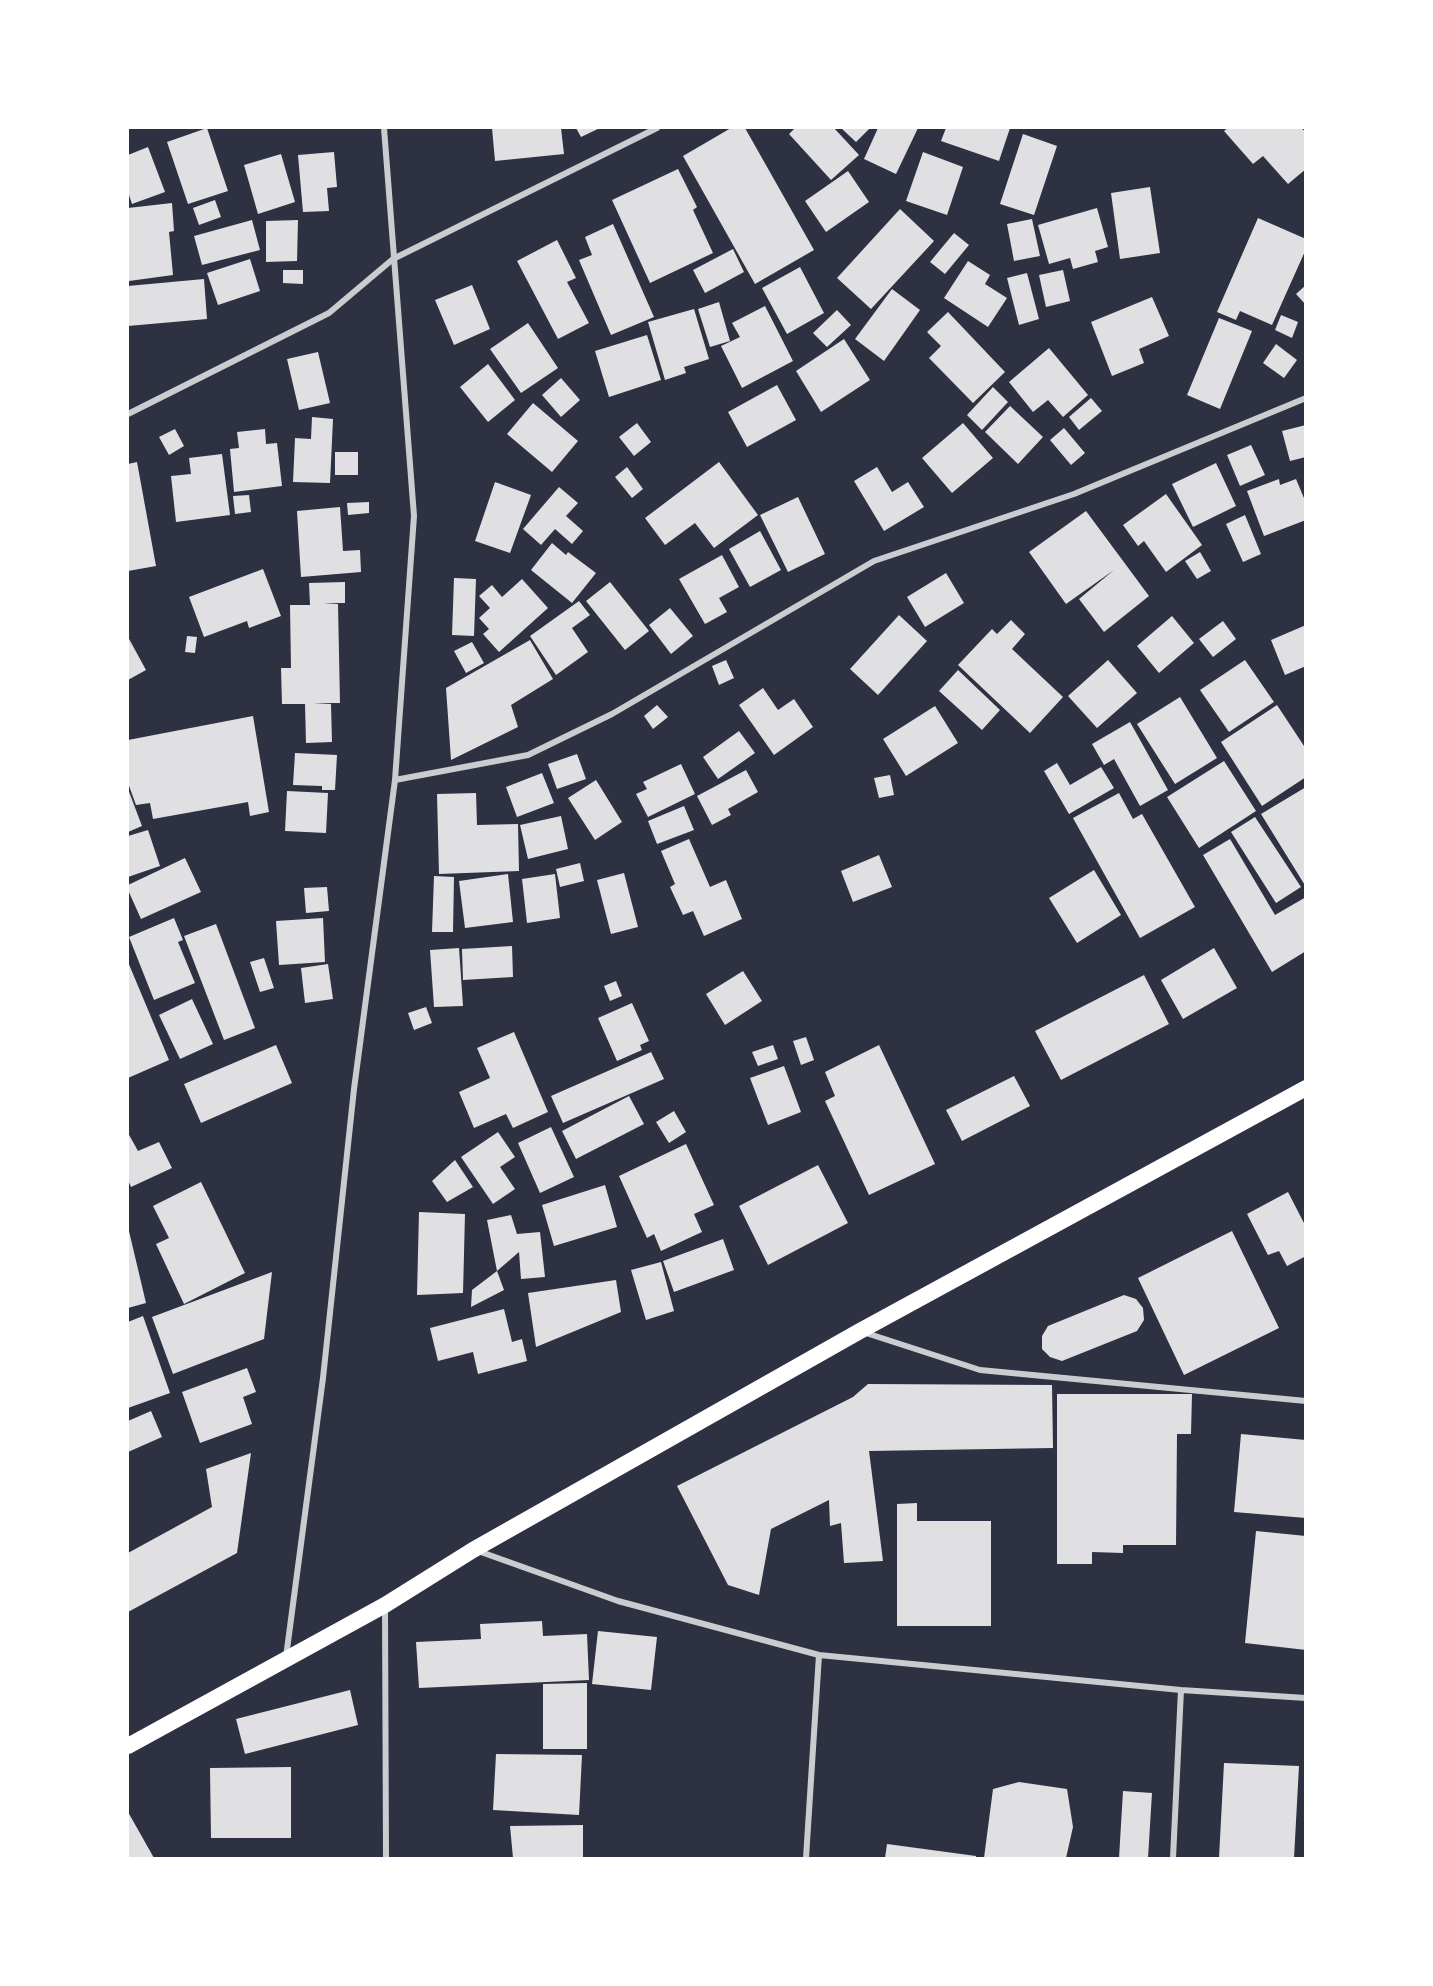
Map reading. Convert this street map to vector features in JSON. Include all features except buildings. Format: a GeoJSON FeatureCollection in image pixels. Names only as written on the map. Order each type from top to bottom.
{"type":"FeatureCollection","features":[{"type":"Feature","properties":{"kind":"highway"},"geometry":{"type":"LineString","coordinates":[[128,1746],[385,1605],[473,1550],[860,1331],[1305,1088]]}},
{"type":"Feature","properties":{"kind":"street"},"geometry":{"type":"LineString","coordinates":[[286,1661],[323,1378],[354,1089],[395,780],[414,516],[384,128]]}},
{"type":"Feature","properties":{"kind":"street"},"geometry":{"type":"LineString","coordinates":[[128,414],[329,314],[393,259],[657,128]]}},
{"type":"Feature","properties":{"kind":"street"},"geometry":{"type":"LineString","coordinates":[[395,780],[528,754],[612,714],[874,561],[1074,494],[1305,398]]}},
{"type":"Feature","properties":{"kind":"street"},"geometry":{"type":"LineString","coordinates":[[860,1331],[980,1370],[1305,1401]]}},
{"type":"Feature","properties":{"kind":"street"},"geometry":{"type":"LineString","coordinates":[[473,1550],[618,1601],[819,1655],[1180,1690],[1305,1698]]}},
{"type":"Feature","properties":{"kind":"street"},"geometry":{"type":"LineString","coordinates":[[385,1605],[386,1858]]}},
{"type":"Feature","properties":{"kind":"street"},"geometry":{"type":"LineString","coordinates":[[806,1858],[819,1655]]}},
{"type":"Feature","properties":{"kind":"street"},"geometry":{"type":"LineString","coordinates":[[1173,1858],[1180,1690]]}}]}
